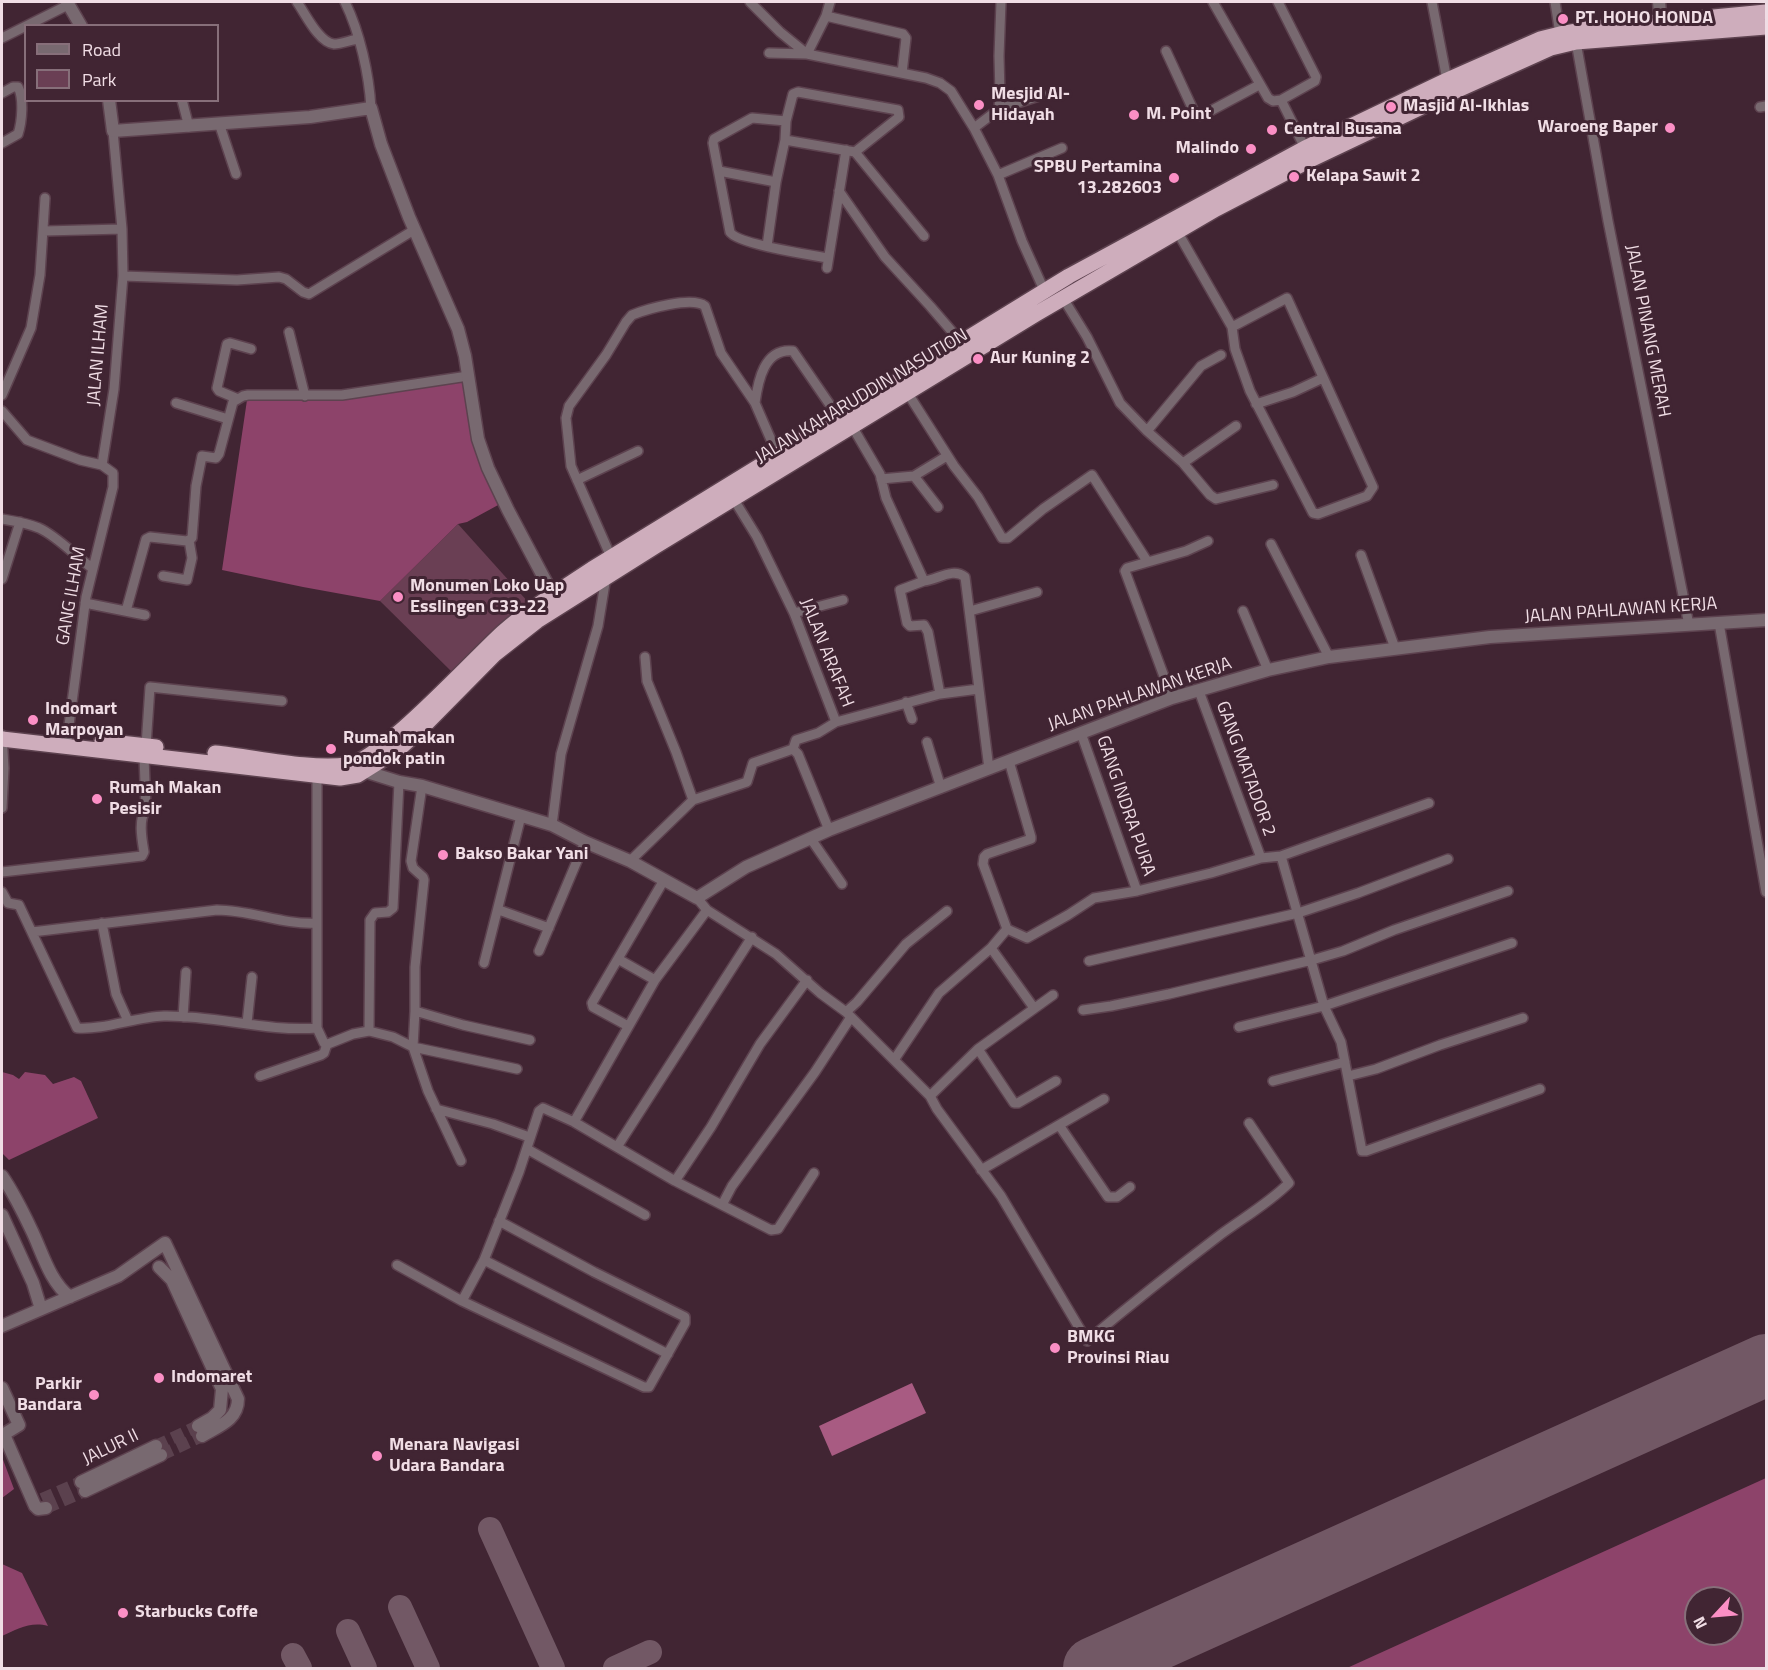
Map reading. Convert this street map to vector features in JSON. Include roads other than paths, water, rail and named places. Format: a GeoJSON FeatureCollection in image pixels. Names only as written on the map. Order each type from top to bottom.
{"type":"FeatureCollection","features":[{"type":"Feature","properties":{"kind":"highway","name":"JALAN KAHARUDDIN NASUTION"},"geometry":{"type":"LineString","coordinates":[[2,739],[315,765],[361,766],[398,750],[495,654],[537,621],[606,576],[652,540],[778,456],[907,392],[1177,231],[1305,148],[1447,80],[1540,39],[1588,29],[1767,12]]}},
{"type":"Feature","properties":{"kind":"highway","name":"JALAN KAHARUDDIN NASUTION"},"geometry":{"type":"LineString","coordinates":[[2,732],[316,775],[351,777],[366,758],[415,717],[504,631],[553,595],[611,557],[652,540],[733,498],[960,342],[1044,290],[1152,230],[1310,160],[1551,48],[1576,42],[1767,27]]}},
{"type":"Feature","properties":{"kind":"street"},"geometry":{"type":"LineString","coordinates":[[297,2],[320,36],[326,41],[334,44],[358,39]]}},
{"type":"Feature","properties":{"kind":"street"},"geometry":{"type":"LineString","coordinates":[[345,2],[358,39],[370,91],[371,108],[385,153],[414,230],[458,329],[478,439],[488,468],[553,595]]}},
{"type":"Feature","properties":{"kind":"street"},"geometry":{"type":"LineString","coordinates":[[753,4],[767,2]]}},
{"type":"Feature","properties":{"kind":"street"},"geometry":{"type":"LineString","coordinates":[[807,54],[826,16],[830,2]]}},
{"type":"Feature","properties":{"kind":"street"},"geometry":{"type":"LineString","coordinates":[[999,109],[1001,2]]}},
{"type":"Feature","properties":{"kind":"street"},"geometry":{"type":"LineString","coordinates":[[1213,2],[1259,85],[1270,99],[1281,100],[1315,81],[1317,77],[1278,2]]}},
{"type":"Feature","properties":{"kind":"street"},"geometry":{"type":"LineString","coordinates":[[1432,2],[1447,80]]}},
{"type":"Feature","properties":{"kind":"street"},"geometry":{"type":"LineString","coordinates":[[1555,2],[1560,34]]}},
{"type":"Feature","properties":{"kind":"street"},"geometry":{"type":"LineString","coordinates":[[1659,2],[1661,22]]}},
{"type":"Feature","properties":{"kind":"street"},"geometry":{"type":"LineString","coordinates":[[30,24],[68,3],[80,24]]}},
{"type":"Feature","properties":{"kind":"street"},"geometry":{"type":"LineString","coordinates":[[753,4],[780,32],[807,54]]}},
{"type":"Feature","properties":{"kind":"street"},"geometry":{"type":"LineString","coordinates":[[826,16],[903,34],[906,38],[902,73]]}},
{"type":"Feature","properties":{"kind":"street"},"geometry":{"type":"LineString","coordinates":[[2,38],[24,27]]}},
{"type":"Feature","properties":{"kind":"street","name":"JALAN PINANG MERAH"},"geometry":{"type":"LineString","coordinates":[[1576,42],[1610,232],[1689,626]]}},
{"type":"Feature","properties":{"kind":"street"},"geometry":{"type":"LineString","coordinates":[[1166,51],[1196,116],[1201,116],[1259,85]]}},
{"type":"Feature","properties":{"kind":"street"},"geometry":{"type":"LineString","coordinates":[[769,53],[807,54],[902,73],[934,81],[951,91],[974,128],[998,176],[1022,241],[1044,290]]}},
{"type":"Feature","properties":{"kind":"street"},"geometry":{"type":"LineString","coordinates":[[2,93],[13,87],[18,87],[20,91],[18,134],[2,143]]}},
{"type":"Feature","properties":{"kind":"street"},"geometry":{"type":"LineString","coordinates":[[767,246],[776,182],[785,140],[786,121],[792,96],[798,92],[898,110],[899,117],[851,151],[839,191],[827,263],[736,238],[731,235],[713,143],[715,138],[752,118],[786,121]]}},
{"type":"Feature","properties":{"kind":"street"},"geometry":{"type":"LineString","coordinates":[[974,128],[999,109],[1042,96]]}},
{"type":"Feature","properties":{"kind":"street"},"geometry":{"type":"LineString","coordinates":[[1281,100],[1305,148]]}},
{"type":"Feature","properties":{"kind":"street"},"geometry":{"type":"LineString","coordinates":[[109,102],[113,131],[310,117],[371,108]]}},
{"type":"Feature","properties":{"kind":"street"},"geometry":{"type":"LineString","coordinates":[[183,102],[189,127]]}},
{"type":"Feature","properties":{"kind":"street"},"geometry":{"type":"LineString","coordinates":[[219,123],[236,174]]}},
{"type":"Feature","properties":{"kind":"street","name":"JALAN ILHAM"},"geometry":{"type":"LineString","coordinates":[[102,465],[114,389],[123,276],[122,229],[113,131]]}},
{"type":"Feature","properties":{"kind":"street"},"geometry":{"type":"LineString","coordinates":[[785,140],[851,151],[924,236]]}},
{"type":"Feature","properties":{"kind":"street"},"geometry":{"type":"LineString","coordinates":[[998,176],[1062,148]]}},
{"type":"Feature","properties":{"kind":"street"},"geometry":{"type":"LineString","coordinates":[[719,171],[776,182]]}},
{"type":"Feature","properties":{"kind":"street"},"geometry":{"type":"LineString","coordinates":[[839,191],[890,263],[960,342]]}},
{"type":"Feature","properties":{"kind":"street"},"geometry":{"type":"LineString","coordinates":[[2,395],[31,328],[40,275],[45,198]]}},
{"type":"Feature","properties":{"kind":"street"},"geometry":{"type":"LineString","coordinates":[[44,231],[122,229]]}},
{"type":"Feature","properties":{"kind":"street"},"geometry":{"type":"LineString","coordinates":[[123,276],[237,280],[279,277],[309,294],[414,230]]}},
{"type":"Feature","properties":{"kind":"street"},"geometry":{"type":"LineString","coordinates":[[1177,231],[1232,327],[1235,349],[1256,404],[1313,513],[1318,514],[1367,496],[1373,487],[1287,298],[1232,327]]}},
{"type":"Feature","properties":{"kind":"street"},"geometry":{"type":"LineString","coordinates":[[1063,298],[1087,337],[1120,403],[1183,463],[1210,495],[1216,499],[1273,485]]}},
{"type":"Feature","properties":{"kind":"street"},"geometry":{"type":"LineString","coordinates":[[611,557],[577,480],[565,426],[566,413],[632,315],[689,301],[705,306],[721,353],[754,403],[778,456]]}},
{"type":"Feature","properties":{"kind":"street"},"geometry":{"type":"LineString","coordinates":[[289,332],[305,396]]}},
{"type":"Feature","properties":{"kind":"street"},"geometry":{"type":"LineString","coordinates":[[238,399],[217,388],[228,344],[251,350]]}},
{"type":"Feature","properties":{"kind":"street"},"geometry":{"type":"LineString","coordinates":[[754,403],[758,377],[770,358],[785,350],[793,351],[845,422],[881,479],[886,498],[924,581]]}},
{"type":"Feature","properties":{"kind":"street"},"geometry":{"type":"LineString","coordinates":[[1147,431],[1202,366],[1221,354]]}},
{"type":"Feature","properties":{"kind":"street"},"geometry":{"type":"LineString","coordinates":[[163,576],[187,580],[192,558],[189,540],[192,538],[196,486],[202,456],[216,458],[219,454],[233,402],[248,395],[342,395],[468,376]]}},
{"type":"Feature","properties":{"kind":"street"},"geometry":{"type":"LineString","coordinates":[[1256,404],[1293,392],[1323,378]]}},
{"type":"Feature","properties":{"kind":"street"},"geometry":{"type":"LineString","coordinates":[[907,392],[947,456],[978,497],[1002,538],[1008,537],[1092,475],[1148,561]]}},
{"type":"Feature","properties":{"kind":"street"},"geometry":{"type":"LineString","coordinates":[[176,403],[228,419]]}},
{"type":"Feature","properties":{"kind":"street"},"geometry":{"type":"LineString","coordinates":[[2,411],[27,440],[80,460],[102,465]]}},
{"type":"Feature","properties":{"kind":"street"},"geometry":{"type":"LineString","coordinates":[[1183,463],[1236,426]]}},
{"type":"Feature","properties":{"kind":"street"},"geometry":{"type":"LineString","coordinates":[[577,480],[638,451]]}},
{"type":"Feature","properties":{"kind":"street"},"geometry":{"type":"LineString","coordinates":[[881,479],[914,476],[947,456]]}},
{"type":"Feature","properties":{"kind":"street","name":"GANG ILHAM"},"geometry":{"type":"LineString","coordinates":[[67,740],[85,603],[113,487],[113,474],[102,465]]}},
{"type":"Feature","properties":{"kind":"street"},"geometry":{"type":"LineString","coordinates":[[914,476],[938,507]]}},
{"type":"Feature","properties":{"kind":"street","name":"JALAN ARAFAH"},"geometry":{"type":"LineString","coordinates":[[733,498],[757,537],[794,613],[836,722],[940,694],[979,689]]}},
{"type":"Feature","properties":{"kind":"street"},"geometry":{"type":"LineString","coordinates":[[2,519],[39,528],[92,568]]}},
{"type":"Feature","properties":{"kind":"street"},"geometry":{"type":"LineString","coordinates":[[2,579],[20,522]]}},
{"type":"Feature","properties":{"kind":"street"},"geometry":{"type":"LineString","coordinates":[[126,611],[146,539],[150,537],[189,540]]}},
{"type":"Feature","properties":{"kind":"street"},"geometry":{"type":"LineString","coordinates":[[1172,698],[1124,573],[1127,568],[1186,551],[1208,541]]}},
{"type":"Feature","properties":{"kind":"street"},"geometry":{"type":"LineString","coordinates":[[1271,544],[1329,657]]}},
{"type":"Feature","properties":{"kind":"street"},"geometry":{"type":"LineString","coordinates":[[1360,555],[1395,648]]}},
{"type":"Feature","properties":{"kind":"street"},"geometry":{"type":"LineString","coordinates":[[940,694],[928,632],[924,625],[910,626],[907,623],[900,590],[950,573],[962,574],[965,577],[970,611],[989,769]]}},
{"type":"Feature","properties":{"kind":"street"},"geometry":{"type":"LineString","coordinates":[[552,825],[561,754],[598,626],[606,576]]}},
{"type":"Feature","properties":{"kind":"street"},"geometry":{"type":"LineString","coordinates":[[970,611],[1037,592]]}},
{"type":"Feature","properties":{"kind":"street"},"geometry":{"type":"LineString","coordinates":[[794,613],[843,600]]}},
{"type":"Feature","properties":{"kind":"street"},"geometry":{"type":"LineString","coordinates":[[85,603],[145,615]]}},
{"type":"Feature","properties":{"kind":"street"},"geometry":{"type":"LineString","coordinates":[[1243,611],[1268,670]]}},
{"type":"Feature","properties":{"kind":"street","name":"JALAN PAHLAWAN KERJA"},"geometry":{"type":"LineString","coordinates":[[697,898],[746,867],[829,831],[1172,698],[1268,670],[1329,657],[1490,637],[1767,620]]}},
{"type":"Feature","properties":{"kind":"street"},"geometry":{"type":"LineString","coordinates":[[1719,623],[1767,892]]}},
{"type":"Feature","properties":{"kind":"street"},"geometry":{"type":"LineString","coordinates":[[645,657],[647,681],[693,800]]}},
{"type":"Feature","properties":{"kind":"street"},"geometry":{"type":"LineString","coordinates":[[2,872],[126,859],[144,854],[142,814],[146,810],[145,751],[150,687],[282,701]]}},
{"type":"Feature","properties":{"kind":"street","name":"GANG MATADOR 2"},"geometry":{"type":"LineString","coordinates":[[1199,691],[1261,858]]}},
{"type":"Feature","properties":{"kind":"street"},"geometry":{"type":"LineString","coordinates":[[906,702],[912,719]]}},
{"type":"Feature","properties":{"kind":"street"},"geometry":{"type":"LineString","coordinates":[[793,749],[796,740],[818,733],[836,722]]}},
{"type":"Feature","properties":{"kind":"street"},"geometry":{"type":"LineString","coordinates":[[2,732],[4,768],[2,808]]}},
{"type":"Feature","properties":{"kind":"street","name":"GANG INDRA PURA"},"geometry":{"type":"LineString","coordinates":[[1081,733],[1137,891]]}},
{"type":"Feature","properties":{"kind":"street"},"geometry":{"type":"LineString","coordinates":[[927,742],[940,788]]}},
{"type":"Feature","properties":{"kind":"street"},"geometry":{"type":"LineString","coordinates":[[630,861],[693,800],[747,782],[753,763],[793,749]]}},
{"type":"Feature","properties":{"kind":"street"},"geometry":{"type":"LineString","coordinates":[[793,749],[798,754],[829,831]]}},
{"type":"Feature","properties":{"kind":"street"},"geometry":{"type":"LineString","coordinates":[[1009,760],[1031,837],[987,854],[983,864],[1007,929],[1027,938],[1091,899],[1137,891],[1261,858],[1281,856],[1429,803]]}},
{"type":"Feature","properties":{"kind":"street"},"geometry":{"type":"LineString","coordinates":[[361,766],[399,782],[422,786],[552,825],[630,861],[697,898],[707,910],[752,937],[807,980],[848,1015],[930,1096],[937,1109],[1001,1196],[1087,1341],[1161,1280],[1247,1214],[1277,1195],[1289,1183],[1249,1123]]}},
{"type":"Feature","properties":{"kind":"street"},"geometry":{"type":"LineString","coordinates":[[316,775],[316,1028],[324,1043],[327,1044]]}},
{"type":"Feature","properties":{"kind":"street"},"geometry":{"type":"LineString","coordinates":[[369,1031],[370,920],[375,913],[388,912],[393,908],[399,782]]}},
{"type":"Feature","properties":{"kind":"street"},"geometry":{"type":"LineString","coordinates":[[422,786],[411,861],[413,868],[424,880],[414,967],[413,1047],[428,1091],[460,1161]]}},
{"type":"Feature","properties":{"kind":"street"},"geometry":{"type":"LineString","coordinates":[[484,963],[521,816]]}},
{"type":"Feature","properties":{"kind":"street"},"geometry":{"type":"LineString","coordinates":[[811,839],[842,884]]}},
{"type":"Feature","properties":{"kind":"street"},"geometry":{"type":"LineString","coordinates":[[539,951],[585,842]]}},
{"type":"Feature","properties":{"kind":"street"},"geometry":{"type":"LineString","coordinates":[[1281,856],[1312,960],[1323,1006],[1338,1033],[1363,1152],[1540,1089]]}},
{"type":"Feature","properties":{"kind":"street"},"geometry":{"type":"LineString","coordinates":[[1089,961],[1298,913],[1448,859]]}},
{"type":"Feature","properties":{"kind":"street"},"geometry":{"type":"LineString","coordinates":[[628,1026],[591,1004],[664,880]]}},
{"type":"Feature","properties":{"kind":"street"},"geometry":{"type":"LineString","coordinates":[[1083,1010],[1134,1001],[1312,960],[1343,951],[1394,930],[1508,891]]}},
{"type":"Feature","properties":{"kind":"street"},"geometry":{"type":"LineString","coordinates":[[2,892],[8,903],[19,905],[77,1028],[163,1016],[247,1023],[285,1030],[316,1028]]}},
{"type":"Feature","properties":{"kind":"street"},"geometry":{"type":"LineString","coordinates":[[32,932],[217,910],[240,910],[297,924],[317,923]]}},
{"type":"Feature","properties":{"kind":"street"},"geometry":{"type":"LineString","coordinates":[[499,910],[549,928]]}},
{"type":"Feature","properties":{"kind":"street"},"geometry":{"type":"LineString","coordinates":[[574,1122],[655,981],[707,910]]}},
{"type":"Feature","properties":{"kind":"street"},"geometry":{"type":"LineString","coordinates":[[722,1205],[732,1186],[815,1072],[857,1002],[906,944],[947,910]]}},
{"type":"Feature","properties":{"kind":"street"},"geometry":{"type":"LineString","coordinates":[[102,923],[116,994],[128,1021]]}},
{"type":"Feature","properties":{"kind":"street"},"geometry":{"type":"LineString","coordinates":[[894,1060],[939,993],[991,948],[1007,929]]}},
{"type":"Feature","properties":{"kind":"street"},"geometry":{"type":"LineString","coordinates":[[617,1147],[752,937]]}},
{"type":"Feature","properties":{"kind":"street"},"geometry":{"type":"LineString","coordinates":[[1239,1027],[1323,1006],[1512,943]]}},
{"type":"Feature","properties":{"kind":"street"},"geometry":{"type":"LineString","coordinates":[[991,948],[1034,1008]]}},
{"type":"Feature","properties":{"kind":"street"},"geometry":{"type":"LineString","coordinates":[[618,959],[655,981]]}},
{"type":"Feature","properties":{"kind":"street"},"geometry":{"type":"LineString","coordinates":[[183,1017],[186,972]]}},
{"type":"Feature","properties":{"kind":"street"},"geometry":{"type":"LineString","coordinates":[[247,1023],[252,977]]}},
{"type":"Feature","properties":{"kind":"street"},"geometry":{"type":"LineString","coordinates":[[675,1181],[760,1044],[807,980]]}},
{"type":"Feature","properties":{"kind":"street"},"geometry":{"type":"LineString","coordinates":[[930,1096],[978,1049],[1053,995]]}},
{"type":"Feature","properties":{"kind":"street"},"geometry":{"type":"LineString","coordinates":[[415,1011],[463,1025],[530,1040]]}},
{"type":"Feature","properties":{"kind":"street"},"geometry":{"type":"LineString","coordinates":[[1348,1076],[1376,1069],[1523,1018]]}},
{"type":"Feature","properties":{"kind":"street"},"geometry":{"type":"LineString","coordinates":[[260,1076],[323,1054],[327,1044],[353,1034],[369,1031],[393,1037],[413,1047],[517,1069]]}},
{"type":"Feature","properties":{"kind":"street"},"geometry":{"type":"LineString","coordinates":[[978,1049],[1014,1103],[1018,1103],[1056,1081]]}},
{"type":"Feature","properties":{"kind":"street"},"geometry":{"type":"LineString","coordinates":[[1273,1081],[1345,1062]]}},
{"type":"Feature","properties":{"kind":"street"},"geometry":{"type":"LineString","coordinates":[[981,1170],[1104,1099]]}},
{"type":"Feature","properties":{"kind":"street"},"geometry":{"type":"LineString","coordinates":[[462,1301],[484,1260],[527,1149],[539,1111],[543,1108],[574,1122],[675,1181],[771,1230],[778,1229],[814,1173]]}},
{"type":"Feature","properties":{"kind":"street"},"geometry":{"type":"LineString","coordinates":[[436,1109],[493,1124],[529,1137]]}},
{"type":"Feature","properties":{"kind":"street"},"geometry":{"type":"LineString","coordinates":[[1059,1125],[1108,1197],[1117,1197],[1130,1187]]}},
{"type":"Feature","properties":{"kind":"street"},"geometry":{"type":"LineString","coordinates":[[527,1149],[645,1215]]}},
{"type":"Feature","properties":{"kind":"street"},"geometry":{"type":"LineString","coordinates":[[2,1176],[56,1280],[63,1292],[70,1297]]}},
{"type":"Feature","properties":{"kind":"street"},"geometry":{"type":"LineString","coordinates":[[2,1215],[33,1284],[41,1310]]}},
{"type":"Feature","properties":{"kind":"street"},"geometry":{"type":"LineString","coordinates":[[398,1265],[462,1301],[647,1388],[651,1385],[685,1323],[686,1317],[594,1272],[499,1221]]}},
{"type":"Feature","properties":{"kind":"street"},"geometry":{"type":"LineString","coordinates":[[2,1326],[118,1276],[165,1242],[238,1399],[235,1415],[219,1427],[200,1431],[220,1410],[222,1389],[172,1280],[159,1267]]}},
{"type":"Feature","properties":{"kind":"street"},"geometry":{"type":"LineString","coordinates":[[484,1260],[668,1354]]}},
{"type":"Feature","properties":{"kind":"street"},"geometry":{"type":"LineString","coordinates":[[139,1262],[179,1273]]}},
{"type":"Feature","properties":{"kind":"street"},"geometry":{"type":"LineString","coordinates":[[2,1388],[19,1425],[8,1432],[5,1437],[41,1503]]}},
{"type":"Feature","properties":{"kind":"street"},"geometry":{"type":"LineString","coordinates":[[83,1487],[158,1450]]}},
{"type":"Feature","properties":{"kind":"tunnel"},"geometry":{"type":"LineString","coordinates":[[156,1446],[198,1426]]}},
{"type":"Feature","properties":{"kind":"tunnel"},"geometry":{"type":"LineString","coordinates":[[161,1455],[202,1436]]}},
{"type":"Feature","properties":{"kind":"tunnel"},"geometry":{"type":"LineString","coordinates":[[42,1499],[81,1482]]}},
{"type":"Feature","properties":{"kind":"tunnel"},"geometry":{"type":"LineString","coordinates":[[46,1508],[85,1491]]}},
{"type":"Feature","properties":{"kind":"place","name":"PT. HOHO HONDA"},"geometry":{"type":"Point","coordinates":[1563,19]}},
{"type":"Feature","properties":{"kind":"place","name":"Mesjid Al- Hidayah"},"geometry":{"type":"Point","coordinates":[979,105]}},
{"type":"Feature","properties":{"kind":"place","name":"Masjid Al-Ikhlas"},"geometry":{"type":"Point","coordinates":[1391,107]}},
{"type":"Feature","properties":{"kind":"place","name":"M. Point"},"geometry":{"type":"Point","coordinates":[1134,115]}},
{"type":"Feature","properties":{"kind":"place","name":"Waroeng Baper"},"geometry":{"type":"Point","coordinates":[1670,128]}},
{"type":"Feature","properties":{"kind":"place","name":"Central Busana"},"geometry":{"type":"Point","coordinates":[1272,130]}},
{"type":"Feature","properties":{"kind":"place","name":"Malindo"},"geometry":{"type":"Point","coordinates":[1251,149]}},
{"type":"Feature","properties":{"kind":"place","name":"Kelapa Sawit 2"},"geometry":{"type":"Point","coordinates":[1294,177]}},
{"type":"Feature","properties":{"kind":"place","name":"SPBU Pertamina 13.282603"},"geometry":{"type":"Point","coordinates":[1174,178]}},
{"type":"Feature","properties":{"kind":"place","name":"Aur Kuning 2"},"geometry":{"type":"Point","coordinates":[978,359]}},
{"type":"Feature","properties":{"kind":"place","name":"Monumen Loko Uap Esslingen C33-22"},"geometry":{"type":"Point","coordinates":[398,597]}},
{"type":"Feature","properties":{"kind":"place","name":"Indomart Marpoyan"},"geometry":{"type":"Point","coordinates":[33,720]}},
{"type":"Feature","properties":{"kind":"place","name":"Rumah makan pondok patin"},"geometry":{"type":"Point","coordinates":[331,749]}},
{"type":"Feature","properties":{"kind":"place","name":"Rumah Makan Pesisir"},"geometry":{"type":"Point","coordinates":[97,799]}},
{"type":"Feature","properties":{"kind":"place","name":"Bakso Bakar Yani"},"geometry":{"type":"Point","coordinates":[443,855]}},
{"type":"Feature","properties":{"kind":"place","name":"BMKG Provinsi Riau"},"geometry":{"type":"Point","coordinates":[1055,1348]}},
{"type":"Feature","properties":{"kind":"place","name":"Indomaret"},"geometry":{"type":"Point","coordinates":[159,1378]}},
{"type":"Feature","properties":{"kind":"place","name":"Parkir Bandara"},"geometry":{"type":"Point","coordinates":[94,1395]}},
{"type":"Feature","properties":{"kind":"place","name":"Menara Navigasi Udara Bandara"},"geometry":{"type":"Point","coordinates":[377,1456]}},
{"type":"Feature","properties":{"kind":"place","name":"Starbucks Coffe"},"geometry":{"type":"Point","coordinates":[123,1613]}}]}
